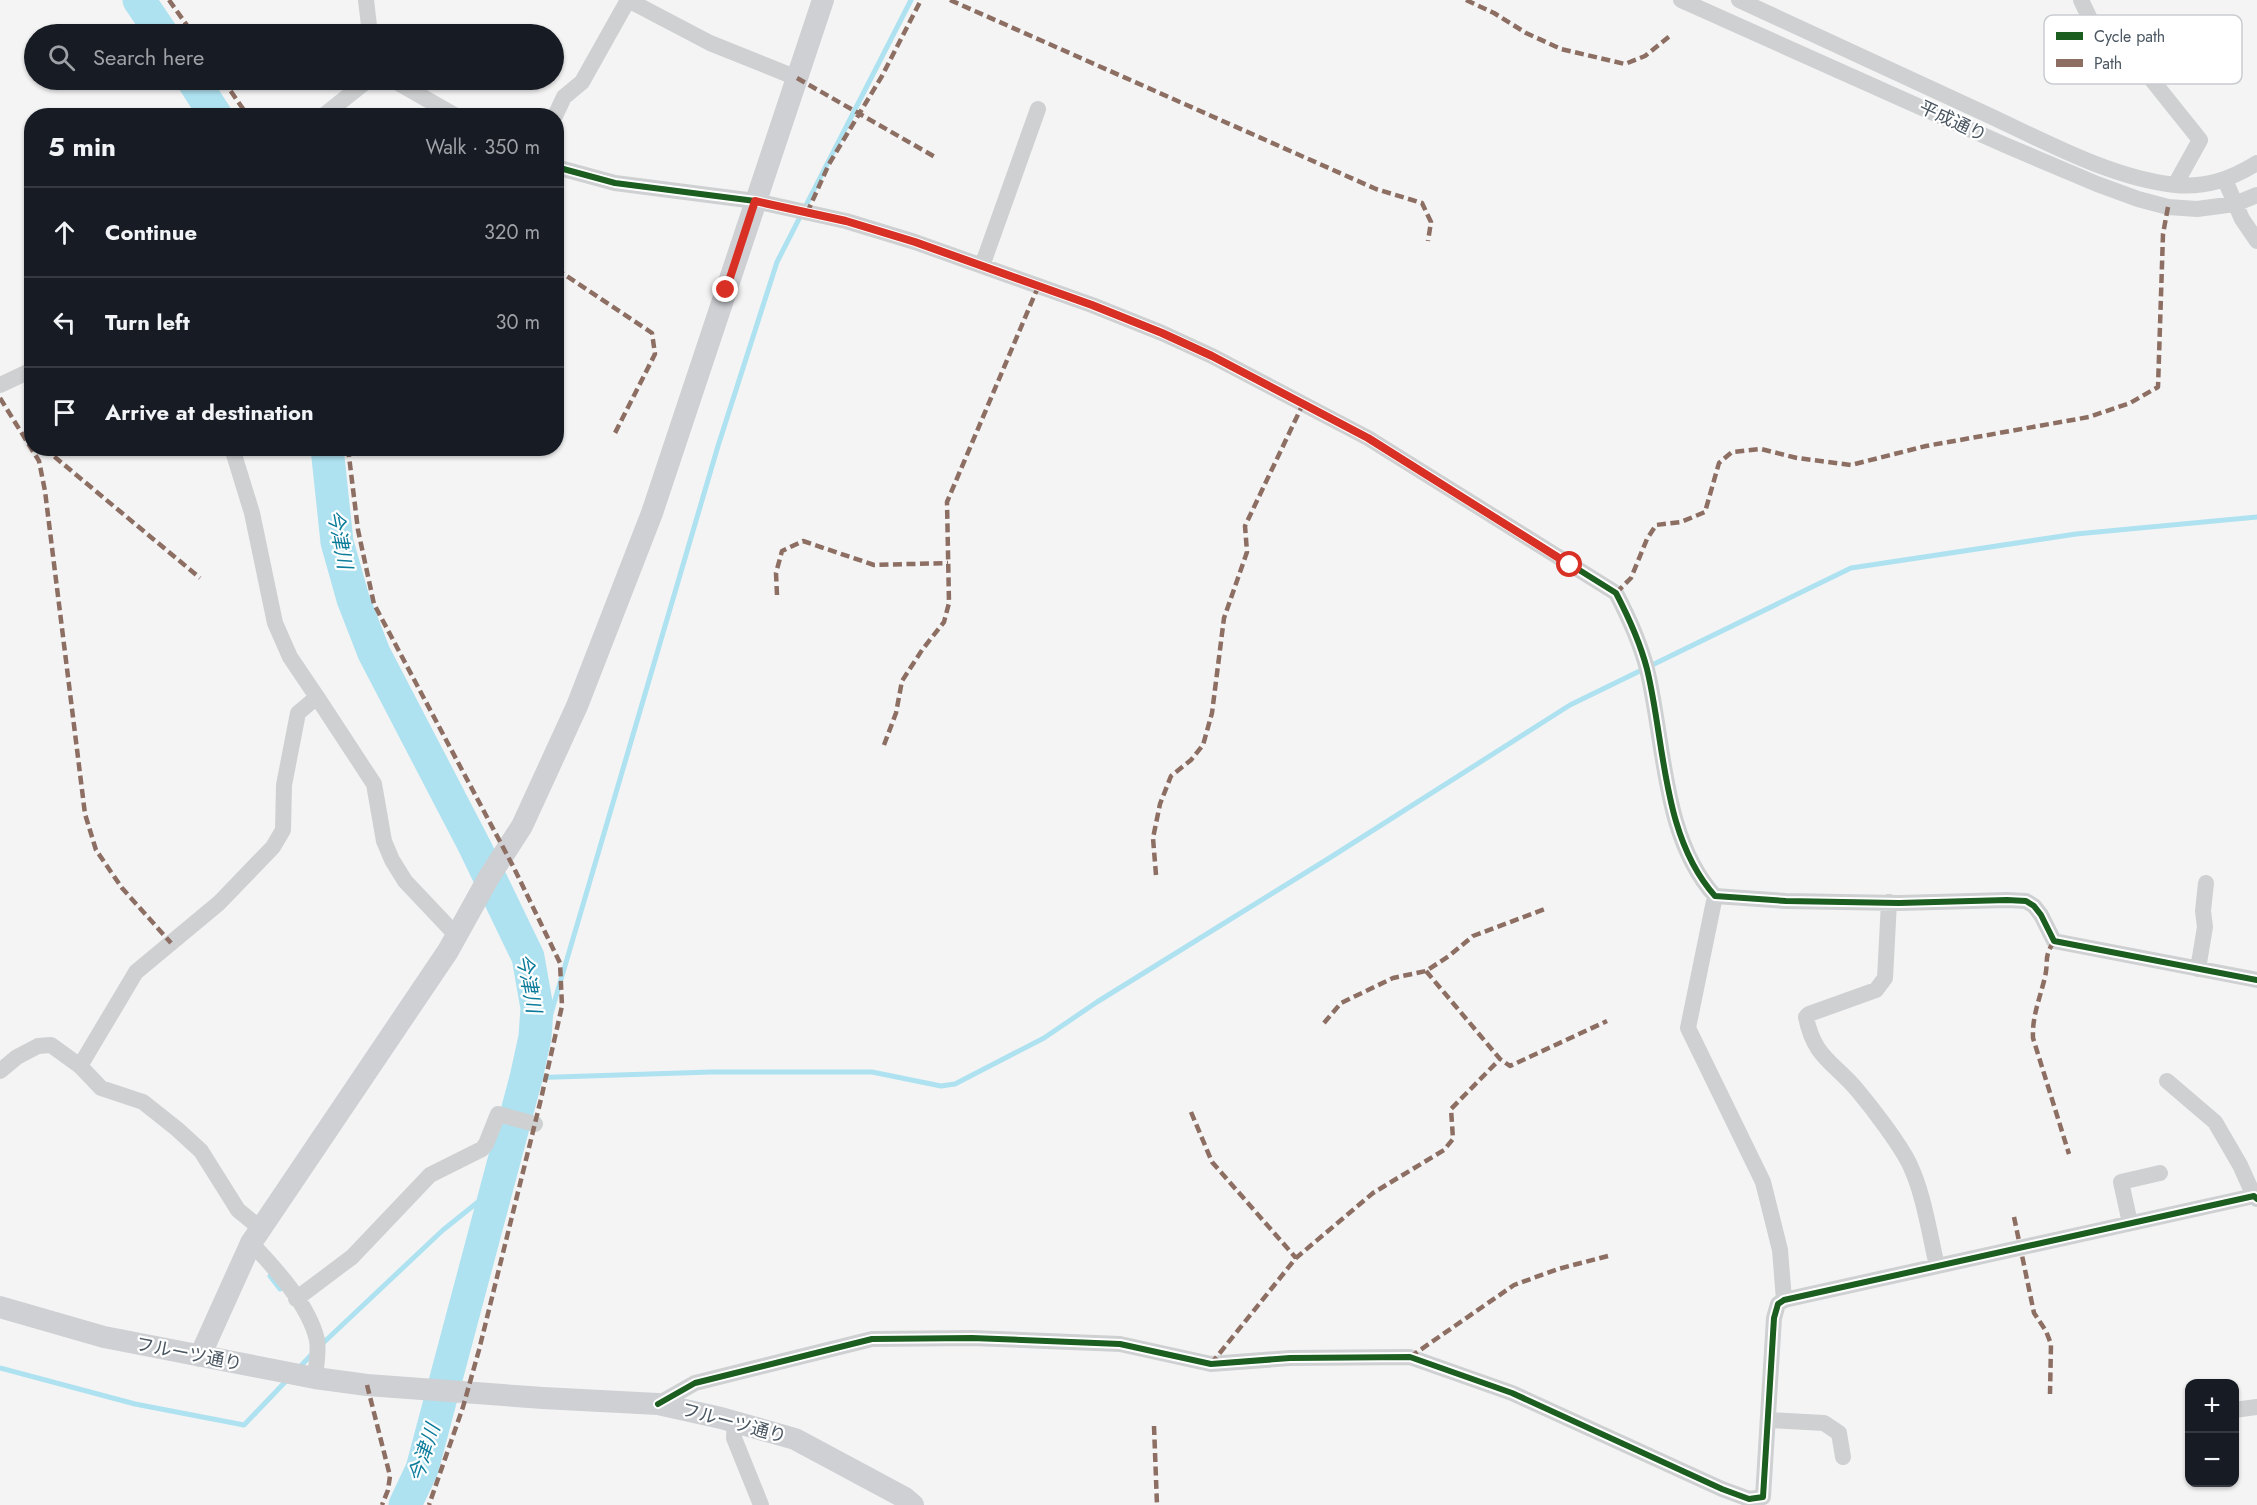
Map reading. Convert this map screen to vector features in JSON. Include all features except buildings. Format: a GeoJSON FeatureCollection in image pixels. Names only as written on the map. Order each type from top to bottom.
{"type":"FeatureCollection","features":[{"type":"Feature","properties":{"kind":"street"},"geometry":{"type":"LineString","coordinates":[[366,0],[369,24]]}},
{"type":"Feature","properties":{"kind":"street"},"geometry":{"type":"LineString","coordinates":[[559,108],[564,97],[582,82],[628,0],[710,43],[797,78]]}},
{"type":"Feature","properties":{"kind":"street"},"geometry":{"type":"LineString","coordinates":[[200,1356],[255,1236],[448,951],[489,877],[522,826],[577,706],[652,513],[823,0]]}},
{"type":"Feature","properties":{"kind":"street","name":"平成通り"},"geometry":{"type":"LineString","coordinates":[[1681,0],[2005,145],[2107,188],[2168,207],[2197,209],[2235,204],[2257,195]]}},
{"type":"Feature","properties":{"kind":"street"},"geometry":{"type":"LineString","coordinates":[[1715,15],[1737,0]]}},
{"type":"Feature","properties":{"kind":"street","name":"平成通り"},"geometry":{"type":"LineString","coordinates":[[1737,0],[1994,119],[2103,167],[2134,178],[2175,185],[2206,185],[2225,180],[2257,163]]}},
{"type":"Feature","properties":{"kind":"street"},"geometry":{"type":"LineString","coordinates":[[2081,0],[2088,15]]}},
{"type":"Feature","properties":{"kind":"street"},"geometry":{"type":"LineString","coordinates":[[2155,84],[2200,140],[2175,185]]}},
{"type":"Feature","properties":{"kind":"street"},"geometry":{"type":"LineString","coordinates":[[333,108],[356,90]]}},
{"type":"Feature","properties":{"kind":"street"},"geometry":{"type":"LineString","coordinates":[[410,90],[442,108]]}},
{"type":"Feature","properties":{"kind":"street"},"geometry":{"type":"LineString","coordinates":[[982,266],[1038,109]]}},
{"type":"Feature","properties":{"kind":"street"},"geometry":{"type":"LineString","coordinates":[[564,169],[615,183],[755,201],[846,221],[915,242],[1102,309],[1212,356],[1368,438],[1616,592],[1636,633],[1647,670],[1676,826],[1689,859],[1702,882],[1715,896],[1786,901],[2026,901],[2034,906],[2041,915],[2054,940],[2257,980]]}},
{"type":"Feature","properties":{"kind":"street"},"geometry":{"type":"LineString","coordinates":[[2225,180],[2235,204],[2257,241]]}},
{"type":"Feature","properties":{"kind":"street"},"geometry":{"type":"LineString","coordinates":[[0,385],[24,374]]}},
{"type":"Feature","properties":{"kind":"street"},"geometry":{"type":"LineString","coordinates":[[234,456],[252,513],[275,623],[290,657],[374,784],[384,841],[392,860],[405,881],[457,934]]}},
{"type":"Feature","properties":{"kind":"street"},"geometry":{"type":"LineString","coordinates":[[80,1065],[136,972],[219,903],[273,847],[282,830],[284,785],[298,713],[317,697]]}},
{"type":"Feature","properties":{"kind":"street"},"geometry":{"type":"LineString","coordinates":[[2198,969],[2204,940],[2206,883]]}},
{"type":"Feature","properties":{"kind":"street"},"geometry":{"type":"LineString","coordinates":[[1715,896],[1688,1028],[1763,1182],[1780,1250],[1784,1300]]}},
{"type":"Feature","properties":{"kind":"street"},"geometry":{"type":"LineString","coordinates":[[1889,902],[1885,978],[1876,990],[1806,1017],[1808,1029],[1820,1054],[1858,1090],[1908,1162],[1919,1190],[1937,1266]]}},
{"type":"Feature","properties":{"kind":"street"},"geometry":{"type":"LineString","coordinates":[[0,1071],[17,1057],[38,1046],[51,1045],[80,1065],[101,1088],[143,1102],[201,1151],[273,1266],[311,1320],[317,1343],[315,1378]]}},
{"type":"Feature","properties":{"kind":"street"},"geometry":{"type":"LineString","coordinates":[[658,1404],[695,1383],[872,1339],[972,1338],[1120,1344],[1211,1364],[1290,1358],[1410,1357],[1512,1393],[1722,1489],[1749,1498],[1763,1497],[1774,1318],[1778,1304],[1784,1300],[2255,1197],[2240,1165],[2215,1122],[2167,1081]]}},
{"type":"Feature","properties":{"kind":"street"},"geometry":{"type":"LineString","coordinates":[[296,1299],[352,1257],[430,1175],[482,1149],[498,1114],[535,1124]]}},
{"type":"Feature","properties":{"kind":"street"},"geometry":{"type":"LineString","coordinates":[[2130,1224],[2121,1182],[2160,1173]]}},
{"type":"Feature","properties":{"kind":"street","name":"フルーツ通り"},"geometry":{"type":"LineString","coordinates":[[0,1307],[104,1337],[315,1378],[467,1392],[658,1404],[795,1439],[905,1498],[913,1505]]}},
{"type":"Feature","properties":{"kind":"street"},"geometry":{"type":"LineString","coordinates":[[2239,1409],[2257,1407]]}},
{"type":"Feature","properties":{"kind":"street"},"geometry":{"type":"LineString","coordinates":[[1769,1420],[1824,1423],[1839,1433],[1843,1457]]}},
{"type":"Feature","properties":{"kind":"street"},"geometry":{"type":"LineString","coordinates":[[735,1423],[734,1438],[761,1505]]}},
{"type":"Feature","properties":{"kind":"waterway","name":"今津川"},"geometry":{"type":"LineString","coordinates":[[139,0],[155,24]]}},
{"type":"Feature","properties":{"kind":"waterway"},"geometry":{"type":"LineString","coordinates":[[536,1079],[547,1027],[718,446],[777,262],[911,0]]}},
{"type":"Feature","properties":{"kind":"waterway","name":"今津川"},"geometry":{"type":"LineString","coordinates":[[199,90],[211,108]]}},
{"type":"Feature","properties":{"kind":"waterway","name":"今津川"},"geometry":{"type":"LineString","coordinates":[[328,456],[337,542],[353,599],[374,653],[475,847],[528,957],[537,1008],[535,1037],[526,1078],[422,1469],[405,1505]]}},
{"type":"Feature","properties":{"kind":"waterway"},"geometry":{"type":"LineString","coordinates":[[526,1078],[711,1072],[872,1072],[941,1086],[955,1084],[1044,1038],[1097,1002],[1570,705],[1851,568],[2076,534],[2257,517]]}},
{"type":"Feature","properties":{"kind":"waterway"},"geometry":{"type":"LineString","coordinates":[[321,1345],[443,1230],[498,1186]]}},
{"type":"Feature","properties":{"kind":"waterway"},"geometry":{"type":"LineString","coordinates":[[270,1276],[280,1289]]}},
{"type":"Feature","properties":{"kind":"waterway"},"geometry":{"type":"LineString","coordinates":[[298,1369],[312,1354]]}},
{"type":"Feature","properties":{"kind":"waterway"},"geometry":{"type":"LineString","coordinates":[[0,1368],[135,1404],[244,1425],[287,1380]]}},
{"type":"Feature","properties":{"kind":"marked path"},"geometry":{"type":"LineString","coordinates":[[169,0],[186,24]]}},
{"type":"Feature","properties":{"kind":"marked path"},"geometry":{"type":"LineString","coordinates":[[807,213],[829,164],[882,76],[921,0]]}},
{"type":"Feature","properties":{"kind":"marked path"},"geometry":{"type":"LineString","coordinates":[[950,0],[1376,189],[1422,203],[1431,222],[1428,241]]}},
{"type":"Feature","properties":{"kind":"marked path"},"geometry":{"type":"LineString","coordinates":[[1466,0],[1494,13],[1526,33],[1561,49],[1625,64],[1645,56],[1671,35]]}},
{"type":"Feature","properties":{"kind":"marked path"},"geometry":{"type":"LineString","coordinates":[[797,78],[935,157]]}},
{"type":"Feature","properties":{"kind":"marked path"},"geometry":{"type":"LineString","coordinates":[[230,90],[242,108]]}},
{"type":"Feature","properties":{"kind":"marked path"},"geometry":{"type":"LineString","coordinates":[[1616,593],[1631,578],[1647,539],[1656,525],[1681,522],[1705,512],[1719,463],[1732,452],[1761,449],[1797,458],[1851,465],[1926,446],[2089,417],[2130,403],[2158,387],[2163,234],[2168,207]]}},
{"type":"Feature","properties":{"kind":"marked path"},"geometry":{"type":"LineString","coordinates":[[564,274],[652,333],[655,354],[613,437]]}},
{"type":"Feature","properties":{"kind":"marked path"},"geometry":{"type":"LineString","coordinates":[[884,745],[896,713],[902,681],[944,622],[949,603],[947,502],[1038,287]]}},
{"type":"Feature","properties":{"kind":"marked path"},"geometry":{"type":"LineString","coordinates":[[0,398],[24,437]]}},
{"type":"Feature","properties":{"kind":"marked path"},"geometry":{"type":"LineString","coordinates":[[1156,875],[1153,838],[1160,804],[1171,776],[1191,760],[1203,745],[1212,713],[1224,618],[1247,552],[1245,526],[1303,404]]}},
{"type":"Feature","properties":{"kind":"marked path"},"geometry":{"type":"LineString","coordinates":[[36,456],[45,491],[85,814],[96,850],[122,888],[171,943]]}},
{"type":"Feature","properties":{"kind":"marked path"},"geometry":{"type":"LineString","coordinates":[[54,456],[200,578]]}},
{"type":"Feature","properties":{"kind":"marked path"},"geometry":{"type":"LineString","coordinates":[[349,456],[358,530],[374,604],[514,868],[560,963],[562,1006],[541,1099],[479,1350],[463,1407],[429,1505]]}},
{"type":"Feature","properties":{"kind":"marked path"},"geometry":{"type":"LineString","coordinates":[[777,595],[776,573],[782,551],[803,541],[874,565],[948,563]]}},
{"type":"Feature","properties":{"kind":"marked path"},"geometry":{"type":"LineString","coordinates":[[1324,1023],[1341,1003],[1393,978],[1426,971],[1473,936],[1545,909]]}},
{"type":"Feature","properties":{"kind":"marked path"},"geometry":{"type":"LineString","coordinates":[[2054,941],[2047,956],[2045,977],[2035,1015],[2033,1038],[2069,1154]]}},
{"type":"Feature","properties":{"kind":"marked path"},"geometry":{"type":"LineString","coordinates":[[1426,971],[1500,1059],[1510,1066],[1607,1021]]}},
{"type":"Feature","properties":{"kind":"marked path"},"geometry":{"type":"LineString","coordinates":[[1211,1364],[1296,1258],[1373,1193],[1444,1150],[1453,1139],[1451,1109],[1500,1059]]}},
{"type":"Feature","properties":{"kind":"marked path"},"geometry":{"type":"LineString","coordinates":[[1191,1112],[1212,1162],[1296,1258]]}},
{"type":"Feature","properties":{"kind":"marked path"},"geometry":{"type":"LineString","coordinates":[[2014,1217],[2034,1313],[2046,1331],[2051,1344],[2050,1394]]}},
{"type":"Feature","properties":{"kind":"marked path"},"geometry":{"type":"LineString","coordinates":[[1410,1357],[1514,1285],[1558,1269],[1608,1256]]}},
{"type":"Feature","properties":{"kind":"marked path"},"geometry":{"type":"LineString","coordinates":[[367,1385],[390,1476],[382,1505]]}},
{"type":"Feature","properties":{"kind":"marked path"},"geometry":{"type":"LineString","coordinates":[[1154,1426],[1157,1505]]}},
{"type":"Feature","properties":{"kind":"cycle path"},"geometry":{"type":"LineString","coordinates":[[564,169],[615,183],[755,201],[846,221],[915,242],[1092,305],[1162,333],[1212,356],[1368,438],[1616,593],[1634,630],[1647,669],[1675,818],[1698,872],[1715,896],[1786,901],[1899,903],[2026,901],[2034,906],[2041,915],[2054,941],[2257,980]]}},
{"type":"Feature","properties":{"kind":"cycle path"},"geometry":{"type":"LineString","coordinates":[[658,1404],[695,1383],[872,1339],[972,1338],[1120,1344],[1211,1364],[1290,1358],[1410,1357],[1512,1393],[1722,1489],[1749,1499],[1763,1497],[1774,1318],[1778,1304],[1784,1300],[2254,1196],[2257,1199]]}},
{"type":"Feature","properties":{"kind":"route"},"geometry":{"type":"LineString","coordinates":[[726,290],[755,201],[846,221],[915,242],[1092,305],[1212,356],[1368,438],[1570,565]]}}]}
